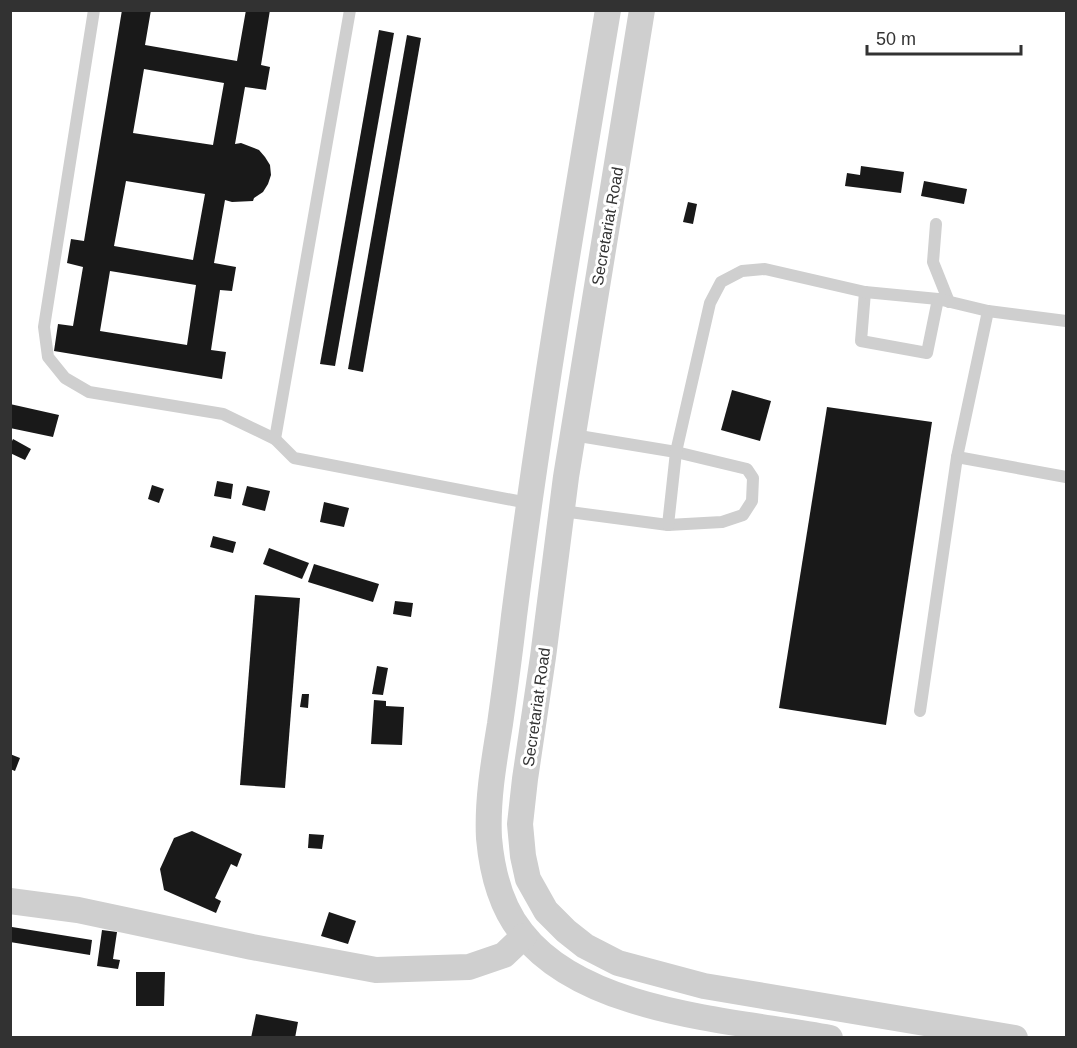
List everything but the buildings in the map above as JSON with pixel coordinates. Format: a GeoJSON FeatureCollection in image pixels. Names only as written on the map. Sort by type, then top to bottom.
{"type":"FeatureCollection","features":[{"type":"Feature","properties":{"kind":"street","name":"Secretariat Road"},"geometry":{"type":"LineString","coordinates":[[608,10],[528,503],[495,756],[489,812],[489,838],[500,891],[509,915],[524,936],[566,973],[588,985],[620,996],[701,1017],[830,1038]]}},
{"type":"Feature","properties":{"kind":"street","name":"Secretariat Road"},"geometry":{"type":"LineString","coordinates":[[642,10],[566,477],[520,824],[528,879],[546,911],[566,931],[585,946],[618,963],[704,986],[1015,1038]]}},
{"type":"Feature","properties":{"kind":"street"},"geometry":{"type":"LineString","coordinates":[[534,471],[566,477]]}},
{"type":"Feature","properties":{"kind":"street"},"geometry":{"type":"LineString","coordinates":[[10,901],[78,910],[252,947],[376,970],[469,967],[504,955],[524,936]]}},
{"type":"Feature","properties":{"kind":"lane"},"geometry":{"type":"LineString","coordinates":[[94,10],[44,327],[48,357],[65,378],[89,392],[223,414],[275,439],[294,458],[528,503]]}},
{"type":"Feature","properties":{"kind":"lane"},"geometry":{"type":"LineString","coordinates":[[275,439],[350,10]]}},
{"type":"Feature","properties":{"kind":"lane"},"geometry":{"type":"LineString","coordinates":[[865,292],[861,341],[927,353],[944,300],[933,262],[936,224]]}},
{"type":"Feature","properties":{"kind":"lane"},"geometry":{"type":"LineString","coordinates":[[668,525],[675,452],[710,303],[721,282],[742,271],[765,268],[865,292],[944,300],[988,311],[1066,321]]}},
{"type":"Feature","properties":{"kind":"lane"},"geometry":{"type":"LineString","coordinates":[[920,711],[957,457],[988,311]]}},
{"type":"Feature","properties":{"kind":"lane"},"geometry":{"type":"LineString","coordinates":[[562,511],[668,525],[722,522],[743,515],[752,501],[753,478],[747,469],[675,452],[573,435]]}},
{"type":"Feature","properties":{"kind":"lane"},"geometry":{"type":"LineString","coordinates":[[957,457],[1066,477]]}}]}
